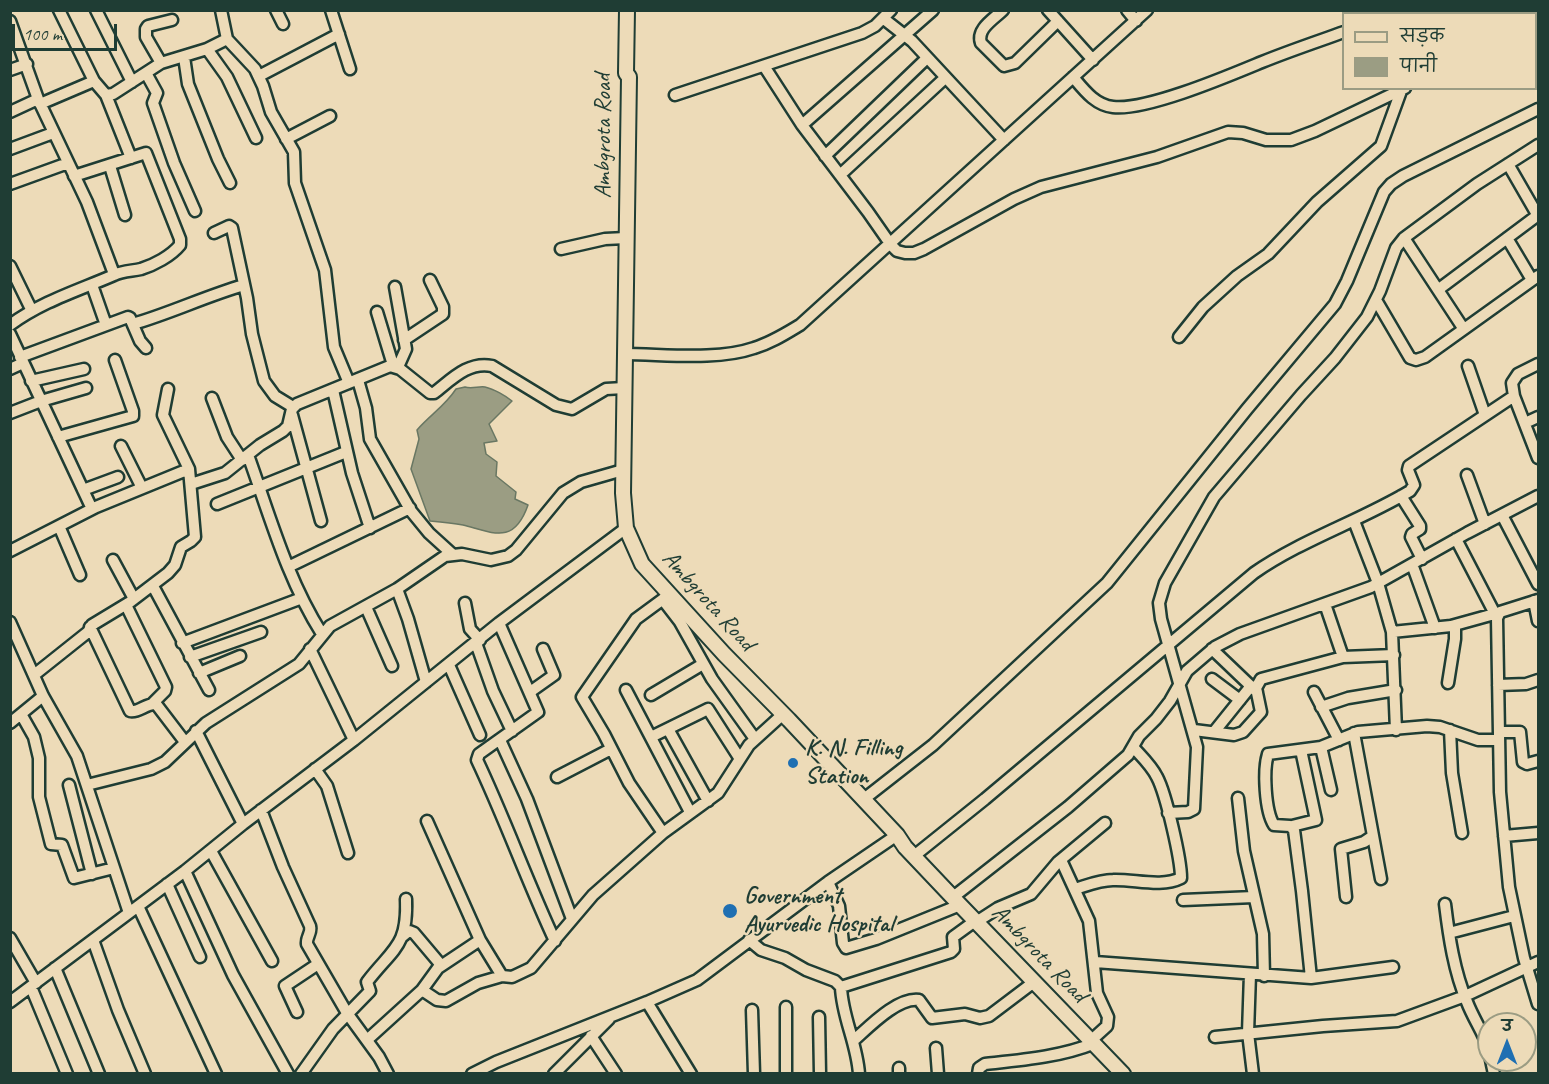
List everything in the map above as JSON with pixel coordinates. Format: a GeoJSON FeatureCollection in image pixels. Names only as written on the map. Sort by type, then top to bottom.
{"type":"FeatureCollection","features":[{"type":"Feature","properties":{"kind":"main road","name":"Ambgrota Road"},"geometry":{"type":"LineString","coordinates":[[627,10],[626,73],[629,77],[623,470],[626,528],[642,564],[667,597],[880,816],[900,837],[905,847],[959,900],[1034,982],[1095,1039],[1123,1074]]}},
{"type":"Feature","properties":{"kind":"main road"},"geometry":{"type":"LineString","coordinates":[[629,77],[633,73],[634,10]]}},
{"type":"Feature","properties":{"kind":"main road"},"geometry":{"type":"LineString","coordinates":[[642,560],[670,584],[788,714],[784,716]]}},
{"type":"Feature","properties":{"kind":"main road"},"geometry":{"type":"LineString","coordinates":[[900,837],[908,841],[919,852],[959,900]]}},
{"type":"Feature","properties":{"kind":"main road"},"geometry":{"type":"LineString","coordinates":[[978,920],[1095,1039],[1133,1074]]}},
{"type":"Feature","properties":{"kind":"street"},"geometry":{"type":"LineString","coordinates":[[59,10],[94,81],[106,95],[131,158]]}},
{"type":"Feature","properties":{"kind":"street"},"geometry":{"type":"LineString","coordinates":[[96,10],[132,82]]}},
{"type":"Feature","properties":{"kind":"street"},"geometry":{"type":"LineString","coordinates":[[221,10],[227,39],[246,58],[259,76],[271,112],[294,152],[295,183],[327,280],[334,347],[366,408],[370,440],[410,508],[429,533],[451,553],[491,560],[508,556],[516,550],[562,493],[581,482],[623,470]]}},
{"type":"Feature","properties":{"kind":"street"},"geometry":{"type":"LineString","coordinates":[[276,10],[283,24]]}},
{"type":"Feature","properties":{"kind":"street"},"geometry":{"type":"LineString","coordinates":[[331,10],[350,69]]}},
{"type":"Feature","properties":{"kind":"street"},"geometry":{"type":"LineString","coordinates":[[802,125],[933,10]]}},
{"type":"Feature","properties":{"kind":"street"},"geometry":{"type":"LineString","coordinates":[[1003,10],[983,29],[979,38],[981,43],[1005,66],[1015,63],[1058,21]]}},
{"type":"Feature","properties":{"kind":"street"},"geometry":{"type":"LineString","coordinates":[[1048,10],[1093,60]]}},
{"type":"Feature","properties":{"kind":"street"},"geometry":{"type":"LineString","coordinates":[[1127,10],[1136,21]]}},
{"type":"Feature","properties":{"kind":"street"},"geometry":{"type":"LineString","coordinates":[[624,354],[727,354],[753,349],[778,339],[800,325],[891,245],[1147,10]]}},
{"type":"Feature","properties":{"kind":"street"},"geometry":{"type":"LineString","coordinates":[[675,95],[862,33],[887,15],[1004,140]]}},
{"type":"Feature","properties":{"kind":"street"},"geometry":{"type":"LineString","coordinates":[[161,63],[146,37],[146,29],[148,26],[172,20]]}},
{"type":"Feature","properties":{"kind":"street"},"geometry":{"type":"LineString","coordinates":[[10,21],[39,102],[95,223],[114,274]]}},
{"type":"Feature","properties":{"kind":"street"},"geometry":{"type":"LineString","coordinates":[[1073,77],[1100,104],[1122,107],[1167,97],[1203,85],[1342,33]]}},
{"type":"Feature","properties":{"kind":"street"},"geometry":{"type":"LineString","coordinates":[[259,76],[339,34]]}},
{"type":"Feature","properties":{"kind":"street"},"geometry":{"type":"LineString","coordinates":[[106,95],[113,94],[161,63],[207,49],[227,39]]}},
{"type":"Feature","properties":{"kind":"street"},"geometry":{"type":"LineString","coordinates":[[207,49],[227,77],[256,138]]}},
{"type":"Feature","properties":{"kind":"street"},"geometry":{"type":"LineString","coordinates":[[184,57],[188,84],[230,183]]}},
{"type":"Feature","properties":{"kind":"street"},"geometry":{"type":"LineString","coordinates":[[825,156],[927,57]]}},
{"type":"Feature","properties":{"kind":"street"},"geometry":{"type":"LineString","coordinates":[[10,70],[27,64]]}},
{"type":"Feature","properties":{"kind":"street"},"geometry":{"type":"LineString","coordinates":[[764,66],[802,125],[891,245],[897,251],[914,253],[1014,199],[1041,187],[1157,157],[1234,131],[1278,141],[1302,137],[1403,90]]}},
{"type":"Feature","properties":{"kind":"street"},"geometry":{"type":"LineString","coordinates":[[146,73],[157,95],[153,101],[156,111],[195,211]]}},
{"type":"Feature","properties":{"kind":"street"},"geometry":{"type":"LineString","coordinates":[[840,175],[945,78]]}},
{"type":"Feature","properties":{"kind":"street"},"geometry":{"type":"LineString","coordinates":[[10,112],[94,81]]}},
{"type":"Feature","properties":{"kind":"street"},"geometry":{"type":"LineString","coordinates":[[1179,337],[1203,307],[1238,276],[1268,254],[1317,202],[1381,146],[1403,90]]}},
{"type":"Feature","properties":{"kind":"street"},"geometry":{"type":"LineString","coordinates":[[864,800],[933,745],[1077,613],[1130,557],[1219,443],[1335,303],[1347,281],[1384,192],[1391,184],[1539,110]]}},
{"type":"Feature","properties":{"kind":"street"},"geometry":{"type":"LineString","coordinates":[[286,139],[330,116]]}},
{"type":"Feature","properties":{"kind":"street"},"geometry":{"type":"LineString","coordinates":[[10,149],[53,133]]}},
{"type":"Feature","properties":{"kind":"street"},"geometry":{"type":"LineString","coordinates":[[1168,813],[1188,812],[1194,809],[1198,755],[1194,730],[1160,613],[1160,596],[1165,583],[1190,537],[1214,497],[1335,358],[1367,317],[1396,248],[1404,238],[1477,184],[1539,145]]}},
{"type":"Feature","properties":{"kind":"street"},"geometry":{"type":"LineString","coordinates":[[10,325],[32,309],[114,274],[156,263],[178,248],[180,242],[148,155],[142,153],[110,166],[74,176]]}},
{"type":"Feature","properties":{"kind":"street"},"geometry":{"type":"LineString","coordinates":[[10,184],[68,163]]}},
{"type":"Feature","properties":{"kind":"street"},"geometry":{"type":"LineString","coordinates":[[1439,289],[1538,215],[1508,164]]}},
{"type":"Feature","properties":{"kind":"street"},"geometry":{"type":"LineString","coordinates":[[110,166],[125,215]]}},
{"type":"Feature","properties":{"kind":"street"},"geometry":{"type":"LineString","coordinates":[[214,233],[229,226],[232,228],[252,334],[264,381],[278,399],[292,410],[321,521]]}},
{"type":"Feature","properties":{"kind":"street"},"geometry":{"type":"LineString","coordinates":[[561,249],[597,241],[626,238]]}},
{"type":"Feature","properties":{"kind":"street"},"geometry":{"type":"LineString","coordinates":[[1404,238],[1463,328]]}},
{"type":"Feature","properties":{"kind":"street"},"geometry":{"type":"LineString","coordinates":[[1376,300],[1413,360],[1425,357],[1536,278],[1507,238]]}},
{"type":"Feature","properties":{"kind":"street"},"geometry":{"type":"LineString","coordinates":[[10,266],[32,309]]}},
{"type":"Feature","properties":{"kind":"street"},"geometry":{"type":"LineString","coordinates":[[404,340],[443,314],[443,307],[430,280]]}},
{"type":"Feature","properties":{"kind":"street"},"geometry":{"type":"LineString","coordinates":[[92,285],[106,325]]}},
{"type":"Feature","properties":{"kind":"street"},"geometry":{"type":"LineString","coordinates":[[133,324],[171,313],[203,298],[244,285]]}},
{"type":"Feature","properties":{"kind":"street"},"geometry":{"type":"LineString","coordinates":[[191,484],[225,473],[288,426],[292,410],[333,390],[395,366],[405,353],[395,287]]}},
{"type":"Feature","properties":{"kind":"street"},"geometry":{"type":"LineString","coordinates":[[377,312],[395,366],[430,393],[434,393],[470,367],[484,364],[492,366],[556,405],[572,409],[606,389],[624,388]]}},
{"type":"Feature","properties":{"kind":"street"},"geometry":{"type":"LineString","coordinates":[[10,369],[22,360],[128,317],[146,348]]}},
{"type":"Feature","properties":{"kind":"street"},"geometry":{"type":"LineString","coordinates":[[10,334],[92,509]]}},
{"type":"Feature","properties":{"kind":"street"},"geometry":{"type":"LineString","coordinates":[[58,437],[133,416],[115,360]]}},
{"type":"Feature","properties":{"kind":"street"},"geometry":{"type":"LineString","coordinates":[[1539,364],[1514,377],[1512,383],[1514,396],[1539,458]]}},
{"type":"Feature","properties":{"kind":"street"},"geometry":{"type":"LineString","coordinates":[[1468,366],[1485,415]]}},
{"type":"Feature","properties":{"kind":"street"},"geometry":{"type":"LineString","coordinates":[[31,381],[84,369]]}},
{"type":"Feature","properties":{"kind":"street"},"geometry":{"type":"LineString","coordinates":[[10,413],[86,388]]}},
{"type":"Feature","properties":{"kind":"street"},"geometry":{"type":"LineString","coordinates":[[34,675],[88,632],[90,627],[153,586],[172,569],[183,545],[195,537],[189,469],[163,416],[168,389]]}},
{"type":"Feature","properties":{"kind":"street"},"geometry":{"type":"LineString","coordinates":[[333,390],[346,452],[370,528]]}},
{"type":"Feature","properties":{"kind":"street"},"geometry":{"type":"LineString","coordinates":[[919,852],[1269,562],[1401,496],[1414,487],[1408,470],[1409,466],[1514,396]]}},
{"type":"Feature","properties":{"kind":"street"},"geometry":{"type":"LineString","coordinates":[[212,398],[227,437],[245,458],[260,488],[288,567],[322,634]]}},
{"type":"Feature","properties":{"kind":"street"},"geometry":{"type":"LineString","coordinates":[[1525,423],[1539,417]]}},
{"type":"Feature","properties":{"kind":"street"},"geometry":{"type":"LineString","coordinates":[[121,446],[142,488]]}},
{"type":"Feature","properties":{"kind":"street"},"geometry":{"type":"LineString","coordinates":[[216,504],[346,452]]}},
{"type":"Feature","properties":{"kind":"street"},"geometry":{"type":"LineString","coordinates":[[10,551],[92,509],[189,469]]}},
{"type":"Feature","properties":{"kind":"street"},"geometry":{"type":"LineString","coordinates":[[1467,475],[1485,524]]}},
{"type":"Feature","properties":{"kind":"street"},"geometry":{"type":"LineString","coordinates":[[83,490],[118,477]]}},
{"type":"Feature","properties":{"kind":"street"},"geometry":{"type":"LineString","coordinates":[[1401,496],[1420,526],[1411,537],[1435,628]]}},
{"type":"Feature","properties":{"kind":"street"},"geometry":{"type":"LineString","coordinates":[[828,882],[839,906],[843,943],[848,948],[876,939],[959,900],[1128,755],[1139,736],[1156,719],[1187,670],[1212,649],[1230,638],[1378,583],[1539,496]]}},
{"type":"Feature","properties":{"kind":"street"},"geometry":{"type":"LineString","coordinates":[[288,567],[410,508]]}},
{"type":"Feature","properties":{"kind":"street"},"geometry":{"type":"LineString","coordinates":[[1502,515],[1539,584]]}},
{"type":"Feature","properties":{"kind":"street"},"geometry":{"type":"LineString","coordinates":[[1354,521],[1378,583],[1392,632],[1396,730]]}},
{"type":"Feature","properties":{"kind":"street"},"geometry":{"type":"LineString","coordinates":[[59,526],[80,575]]}},
{"type":"Feature","properties":{"kind":"street"},"geometry":{"type":"LineString","coordinates":[[10,1002],[211,851],[449,665],[499,623],[626,528]]}},
{"type":"Feature","properties":{"kind":"street"},"geometry":{"type":"LineString","coordinates":[[1456,539],[1496,613],[1499,736],[1509,887],[1527,967],[1539,1004]]}},
{"type":"Feature","properties":{"kind":"street"},"geometry":{"type":"LineString","coordinates":[[87,785],[151,769],[165,762],[206,723],[300,664],[322,634],[336,621],[397,590],[451,553]]}},
{"type":"Feature","properties":{"kind":"street"},"geometry":{"type":"LineString","coordinates":[[90,627],[130,711],[134,712],[153,703],[166,687],[113,560]]}},
{"type":"Feature","properties":{"kind":"street"},"geometry":{"type":"LineString","coordinates":[[153,586],[209,690]]}},
{"type":"Feature","properties":{"kind":"street"},"geometry":{"type":"LineString","coordinates":[[397,590],[426,682]]}},
{"type":"Feature","properties":{"kind":"street"},"geometry":{"type":"LineString","coordinates":[[663,833],[634,792],[582,696],[636,619],[667,597],[703,664],[755,739]]}},
{"type":"Feature","properties":{"kind":"street"},"geometry":{"type":"LineString","coordinates":[[182,643],[302,598]]}},
{"type":"Feature","properties":{"kind":"street"},"geometry":{"type":"LineString","coordinates":[[1392,632],[1455,625],[1536,601],[1539,621]]}},
{"type":"Feature","properties":{"kind":"street"},"geometry":{"type":"LineString","coordinates":[[465,603],[470,629],[478,642],[489,682],[512,731]]}},
{"type":"Feature","properties":{"kind":"street"},"geometry":{"type":"LineString","coordinates":[[1325,604],[1343,657]]}},
{"type":"Feature","properties":{"kind":"street"},"geometry":{"type":"LineString","coordinates":[[366,607],[392,666]]}},
{"type":"Feature","properties":{"kind":"street"},"geometry":{"type":"LineString","coordinates":[[10,622],[44,696],[74,748],[114,868],[216,1074]]}},
{"type":"Feature","properties":{"kind":"street"},"geometry":{"type":"LineString","coordinates":[[499,623],[538,712],[479,754],[477,759],[503,815],[528,882],[555,941]]}},
{"type":"Feature","properties":{"kind":"street"},"geometry":{"type":"LineString","coordinates":[[1448,683],[1455,625]]}},
{"type":"Feature","properties":{"kind":"street"},"geometry":{"type":"LineString","coordinates":[[190,657],[261,632]]}},
{"type":"Feature","properties":{"kind":"street"},"geometry":{"type":"LineString","coordinates":[[310,649],[354,740]]}},
{"type":"Feature","properties":{"kind":"street"},"geometry":{"type":"LineString","coordinates":[[530,692],[553,676],[543,649]]}},
{"type":"Feature","properties":{"kind":"street"},"geometry":{"type":"LineString","coordinates":[[1194,730],[1234,735],[1243,732],[1260,714],[1261,705],[1254,689],[1212,649]]}},
{"type":"Feature","properties":{"kind":"street"},"geometry":{"type":"LineString","coordinates":[[199,673],[240,656]]}},
{"type":"Feature","properties":{"kind":"street"},"geometry":{"type":"LineString","coordinates":[[1214,732],[1261,679],[1343,657],[1394,656]]}},
{"type":"Feature","properties":{"kind":"street"},"geometry":{"type":"LineString","coordinates":[[651,695],[703,664]]}},
{"type":"Feature","properties":{"kind":"street"},"geometry":{"type":"LineString","coordinates":[[449,665],[480,735]]}},
{"type":"Feature","properties":{"kind":"street"},"geometry":{"type":"LineString","coordinates":[[1212,679],[1240,700]]}},
{"type":"Feature","properties":{"kind":"street"},"geometry":{"type":"LineString","coordinates":[[1498,685],[1526,684],[1539,680]]}},
{"type":"Feature","properties":{"kind":"street"},"geometry":{"type":"LineString","coordinates":[[626,690],[690,813]]}},
{"type":"Feature","properties":{"kind":"street"},"geometry":{"type":"LineString","coordinates":[[1322,707],[1348,698],[1396,690]]}},
{"type":"Feature","properties":{"kind":"street"},"geometry":{"type":"LineString","coordinates":[[1314,692],[1339,740]]}},
{"type":"Feature","properties":{"kind":"street"},"geometry":{"type":"LineString","coordinates":[[10,723],[44,696]]}},
{"type":"Feature","properties":{"kind":"street"},"geometry":{"type":"LineString","coordinates":[[153,703],[159,706],[185,742]]}},
{"type":"Feature","properties":{"kind":"street"},"geometry":{"type":"LineString","coordinates":[[651,737],[708,709],[740,759]]}},
{"type":"Feature","properties":{"kind":"street"},"geometry":{"type":"LineString","coordinates":[[21,714],[34,737],[39,758],[39,796],[50,844],[62,845],[74,878],[114,868]]}},
{"type":"Feature","properties":{"kind":"street"},"geometry":{"type":"LineString","coordinates":[[422,990],[437,1000],[446,1001],[471,986],[502,975],[512,977],[526,972],[593,895],[663,833],[708,801],[723,787],[746,749],[784,716]]}},
{"type":"Feature","properties":{"kind":"street"},"geometry":{"type":"LineString","coordinates":[[1301,750],[1316,820],[1292,826],[1276,825],[1271,820],[1267,795],[1267,757],[1273,752],[1321,747],[1354,733],[1432,726],[1478,740],[1520,732],[1523,762],[1527,764],[1539,761]]}},
{"type":"Feature","properties":{"kind":"street"},"geometry":{"type":"LineString","coordinates":[[668,729],[708,801]]}},
{"type":"Feature","properties":{"kind":"street"},"geometry":{"type":"LineString","coordinates":[[1450,730],[1452,773],[1462,833]]}},
{"type":"Feature","properties":{"kind":"street"},"geometry":{"type":"LineString","coordinates":[[196,731],[243,824]]}},
{"type":"Feature","properties":{"kind":"street"},"geometry":{"type":"LineString","coordinates":[[1354,733],[1381,879]]}},
{"type":"Feature","properties":{"kind":"street"},"geometry":{"type":"LineString","coordinates":[[500,740],[530,808],[544,851],[572,919]]}},
{"type":"Feature","properties":{"kind":"street"},"geometry":{"type":"LineString","coordinates":[[1075,889],[1107,880],[1150,882],[1174,881],[1181,878],[1168,813],[1156,776],[1133,747]]}},
{"type":"Feature","properties":{"kind":"street"},"geometry":{"type":"LineString","coordinates":[[1321,747],[1331,790]]}},
{"type":"Feature","properties":{"kind":"street"},"geometry":{"type":"LineString","coordinates":[[557,777],[611,749]]}},
{"type":"Feature","properties":{"kind":"street"},"geometry":{"type":"LineString","coordinates":[[315,769],[327,786],[348,853]]}},
{"type":"Feature","properties":{"kind":"street"},"geometry":{"type":"LineString","coordinates":[[69,785],[92,874]]}},
{"type":"Feature","properties":{"kind":"street"},"geometry":{"type":"LineString","coordinates":[[1238,798],[1241,835],[1264,944],[1264,976]]}},
{"type":"Feature","properties":{"kind":"street"},"geometry":{"type":"LineString","coordinates":[[261,810],[283,867],[310,926],[311,931],[307,944],[347,1013],[388,1074]]}},
{"type":"Feature","properties":{"kind":"street"},"geometry":{"type":"LineString","coordinates":[[427,821],[480,940],[502,975]]}},
{"type":"Feature","properties":{"kind":"street"},"geometry":{"type":"LineString","coordinates":[[842,987],[951,952],[954,949],[953,937],[998,908],[1031,894],[1061,860],[1105,823]]}},
{"type":"Feature","properties":{"kind":"street"},"geometry":{"type":"LineString","coordinates":[[1292,826],[1302,891],[1311,978]]}},
{"type":"Feature","properties":{"kind":"street"},"geometry":{"type":"LineString","coordinates":[[1504,836],[1539,833]]}},
{"type":"Feature","properties":{"kind":"street"},"geometry":{"type":"LineString","coordinates":[[1346,897],[1341,849],[1364,842],[1374,836]]}},
{"type":"Feature","properties":{"kind":"street"},"geometry":{"type":"LineString","coordinates":[[472,1074],[485,1071],[697,980],[828,882],[900,837]]}},
{"type":"Feature","properties":{"kind":"street"},"geometry":{"type":"LineString","coordinates":[[211,851],[272,961]]}},
{"type":"Feature","properties":{"kind":"street"},"geometry":{"type":"LineString","coordinates":[[978,1074],[979,1068],[986,1064],[1073,1052],[1095,1039],[1107,1026],[1108,1020],[1097,993],[1089,921],[1061,860]]}},
{"type":"Feature","properties":{"kind":"street"},"geometry":{"type":"LineString","coordinates":[[185,871],[233,975],[288,1074]]}},
{"type":"Feature","properties":{"kind":"street"},"geometry":{"type":"LineString","coordinates":[[167,884],[200,957]]}},
{"type":"Feature","properties":{"kind":"street"},"geometry":{"type":"LineString","coordinates":[[1183,900],[1254,897]]}},
{"type":"Feature","properties":{"kind":"street"},"geometry":{"type":"LineString","coordinates":[[301,1074],[333,1029],[370,991],[367,982],[394,953],[403,936],[406,921],[405,899]]}},
{"type":"Feature","properties":{"kind":"street"},"geometry":{"type":"LineString","coordinates":[[1445,904],[1456,969],[1465,996],[1477,1019]]}},
{"type":"Feature","properties":{"kind":"street"},"geometry":{"type":"LineString","coordinates":[[1449,933],[1514,916]]}},
{"type":"Feature","properties":{"kind":"street"},"geometry":{"type":"LineString","coordinates":[[403,936],[409,931],[414,933],[441,965]]}},
{"type":"Feature","properties":{"kind":"street"},"geometry":{"type":"LineString","coordinates":[[10,938],[33,985],[67,1074]]}},
{"type":"Feature","properties":{"kind":"street"},"geometry":{"type":"LineString","coordinates":[[93,940],[118,1010],[145,1074]]}},
{"type":"Feature","properties":{"kind":"street"},"geometry":{"type":"LineString","coordinates":[[367,1040],[422,990],[441,965],[480,940]]}},
{"type":"Feature","properties":{"kind":"street"},"geometry":{"type":"LineString","coordinates":[[749,940],[761,950],[785,958],[806,970],[835,981],[842,987],[843,1009],[858,1060],[859,1074]]}},
{"type":"Feature","properties":{"kind":"street"},"geometry":{"type":"LineString","coordinates":[[1095,962],[1311,978],[1393,967]]}},
{"type":"Feature","properties":{"kind":"street"},"geometry":{"type":"LineString","coordinates":[[1215,1037],[1397,1021],[1465,996],[1539,962]]}},
{"type":"Feature","properties":{"kind":"street"},"geometry":{"type":"LineString","coordinates":[[297,1012],[285,987],[318,964]]}},
{"type":"Feature","properties":{"kind":"street"},"geometry":{"type":"LineString","coordinates":[[55,968],[99,1074]]}},
{"type":"Feature","properties":{"kind":"street"},"geometry":{"type":"LineString","coordinates":[[1250,974],[1248,1033],[1253,1074]]}},
{"type":"Feature","properties":{"kind":"street"},"geometry":{"type":"LineString","coordinates":[[853,1041],[879,1018],[907,1001],[919,1000],[932,1018],[965,1014],[982,1018],[1002,1007],[1034,982]]}},
{"type":"Feature","properties":{"kind":"street"},"geometry":{"type":"LineString","coordinates":[[647,1002],[691,1074]]}},
{"type":"Feature","properties":{"kind":"street"},"geometry":{"type":"LineString","coordinates":[[786,1007],[786,1074]]}},
{"type":"Feature","properties":{"kind":"street"},"geometry":{"type":"LineString","coordinates":[[752,1010],[753,1074]]}},
{"type":"Feature","properties":{"kind":"street"},"geometry":{"type":"LineString","coordinates":[[554,1074],[613,1015]]}},
{"type":"Feature","properties":{"kind":"street"},"geometry":{"type":"LineString","coordinates":[[819,1017],[820,1074]]}},
{"type":"Feature","properties":{"kind":"street"},"geometry":{"type":"LineString","coordinates":[[591,1036],[616,1074]]}},
{"type":"Feature","properties":{"kind":"street"},"geometry":{"type":"LineString","coordinates":[[936,1048],[938,1074]]}},
{"type":"Feature","properties":{"kind":"water"},"geometry":{"type":"Polygon","coordinates":[[[488,388],[512,401],[489,424],[497,441],[484,443],[486,454],[497,462],[496,476],[516,492],[515,499],[528,505],[516,526],[502,533],[430,521],[411,469],[419,439],[417,430],[456,389],[488,388]]]}},
{"type":"Feature","properties":{"kind":"place","name":"K. N. Filling Station"},"geometry":{"type":"Point","coordinates":[793,763]}},
{"type":"Feature","properties":{"kind":"place","name":"Government Ayurvedic Hospital"},"geometry":{"type":"Point","coordinates":[730,911]}}]}
